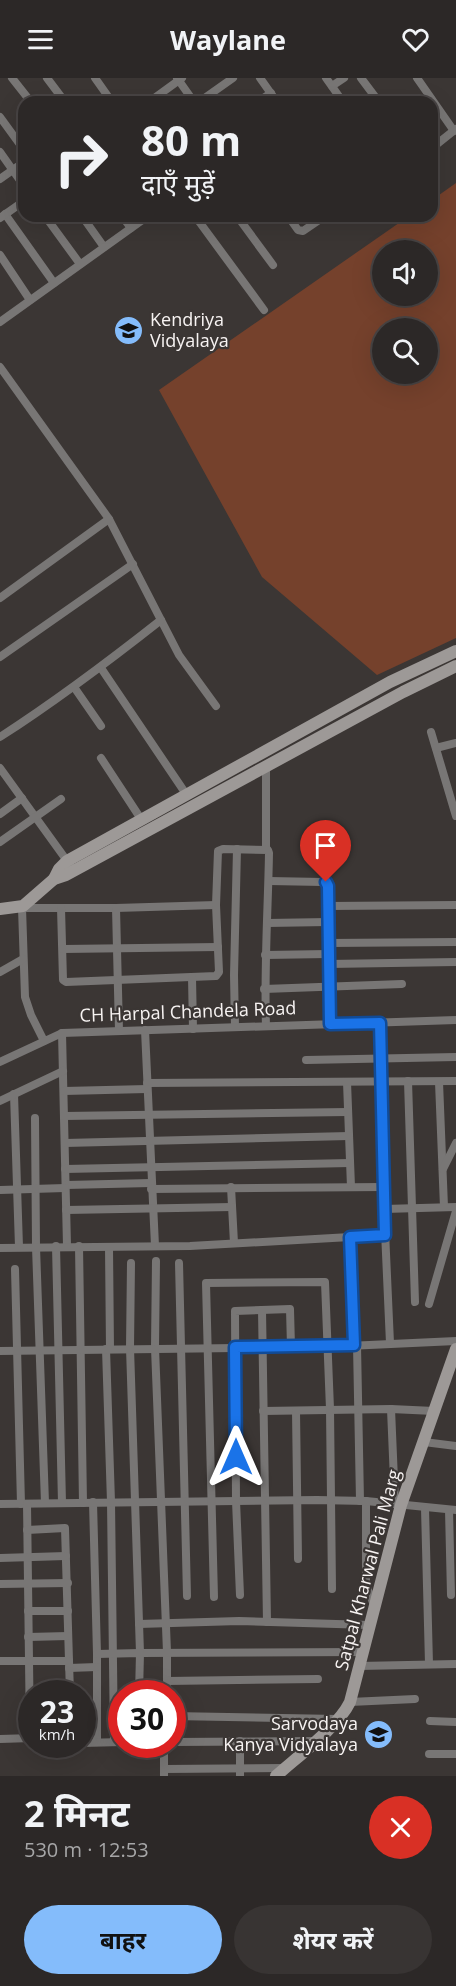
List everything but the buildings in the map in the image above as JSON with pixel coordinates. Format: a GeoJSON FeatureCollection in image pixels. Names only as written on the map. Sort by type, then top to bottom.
{"type":"FeatureCollection","features":[{"type":"Feature","properties":{"kind":"street"},"geometry":{"type":"LineString","coordinates":[[12,78],[26,96]]}},
{"type":"Feature","properties":{"kind":"street"},"geometry":{"type":"LineString","coordinates":[[47,78],[60,96]]}},
{"type":"Feature","properties":{"kind":"street"},"geometry":{"type":"LineString","coordinates":[[95,78],[107,96]]}},
{"type":"Feature","properties":{"kind":"street"},"geometry":{"type":"LineString","coordinates":[[208,96],[233,78]]}},
{"type":"Feature","properties":{"kind":"street"},"geometry":{"type":"LineString","coordinates":[[260,78],[273,96]]}},
{"type":"Feature","properties":{"kind":"street"},"geometry":{"type":"LineString","coordinates":[[326,78],[338,96]]}},
{"type":"Feature","properties":{"kind":"street"},"geometry":{"type":"LineString","coordinates":[[332,86],[344,78]]}},
{"type":"Feature","properties":{"kind":"street"},"geometry":{"type":"LineString","coordinates":[[361,78],[374,96]]}},
{"type":"Feature","properties":{"kind":"street"},"geometry":{"type":"LineString","coordinates":[[417,78],[430,96]]}},
{"type":"Feature","properties":{"kind":"street"},"geometry":{"type":"LineString","coordinates":[[157,96],[179,79],[190,96]]}},
{"type":"Feature","properties":{"kind":"street"},"geometry":{"type":"LineString","coordinates":[[266,96],[271,93]]}},
{"type":"Feature","properties":{"kind":"street"},"geometry":{"type":"LineString","coordinates":[[438,107],[455,130],[438,143]]}},
{"type":"Feature","properties":{"kind":"street"},"geometry":{"type":"LineString","coordinates":[[0,117],[18,142]]}},
{"type":"Feature","properties":{"kind":"street"},"geometry":{"type":"LineString","coordinates":[[0,152],[18,178]]}},
{"type":"Feature","properties":{"kind":"street"},"geometry":{"type":"LineString","coordinates":[[0,179],[18,166]]}},
{"type":"Feature","properties":{"kind":"street"},"geometry":{"type":"LineString","coordinates":[[18,205],[2,216],[54,283]]}},
{"type":"Feature","properties":{"kind":"street"},"geometry":{"type":"LineString","coordinates":[[49,222],[80,264]]}},
{"type":"Feature","properties":{"kind":"street"},"geometry":{"type":"LineString","coordinates":[[86,222],[104,247]]}},
{"type":"Feature","properties":{"kind":"street"},"geometry":{"type":"LineString","coordinates":[[126,222],[131,228]]}},
{"type":"Feature","properties":{"kind":"street"},"geometry":{"type":"LineString","coordinates":[[1,318],[140,222]]}},
{"type":"Feature","properties":{"kind":"street"},"geometry":{"type":"LineString","coordinates":[[199,222],[264,310]]}},
{"type":"Feature","properties":{"kind":"street"},"geometry":{"type":"LineString","coordinates":[[241,222],[273,265]]}},
{"type":"Feature","properties":{"kind":"street"},"geometry":{"type":"LineString","coordinates":[[293,222],[300,231],[304,231],[314,222]]}},
{"type":"Feature","properties":{"kind":"street"},"geometry":{"type":"LineString","coordinates":[[0,255],[30,300]]}},
{"type":"Feature","properties":{"kind":"street"},"geometry":{"type":"LineString","coordinates":[[0,367],[109,519],[179,655],[216,706]]}},
{"type":"Feature","properties":{"kind":"street"},"geometry":{"type":"LineString","coordinates":[[0,598],[109,519]]}},
{"type":"Feature","properties":{"kind":"street"},"geometry":{"type":"LineString","coordinates":[[0,657],[133,564]]}},
{"type":"Feature","properties":{"kind":"street"},"geometry":{"type":"LineString","coordinates":[[0,736],[74,687],[161,620]]}},
{"type":"Feature","properties":{"kind":"street"},"geometry":{"type":"LineString","coordinates":[[20,908],[71,866],[141,819],[390,682],[456,651]]}},
{"type":"Feature","properties":{"kind":"street"},"geometry":{"type":"LineString","coordinates":[[71,866],[266,767],[403,692],[456,666]]}},
{"type":"Feature","properties":{"kind":"street"},"geometry":{"type":"LineString","coordinates":[[100,668],[186,794]]}},
{"type":"Feature","properties":{"kind":"street"},"geometry":{"type":"LineString","coordinates":[[74,687],[101,726]]}},
{"type":"Feature","properties":{"kind":"street"},"geometry":{"type":"LineString","coordinates":[[431,732],[456,816]]}},
{"type":"Feature","properties":{"kind":"street"},"geometry":{"type":"LineString","coordinates":[[436,748],[456,743]]}},
{"type":"Feature","properties":{"kind":"street"},"geometry":{"type":"LineString","coordinates":[[101,758],[141,819]]}},
{"type":"Feature","properties":{"kind":"street"},"geometry":{"type":"LineString","coordinates":[[266,767],[266,849],[269,853],[264,988],[266,1026]]}},
{"type":"Feature","properties":{"kind":"street"},"geometry":{"type":"LineString","coordinates":[[0,768],[71,866]]}},
{"type":"Feature","properties":{"kind":"street"},"geometry":{"type":"LineString","coordinates":[[0,814],[22,798]]}},
{"type":"Feature","properties":{"kind":"street"},"geometry":{"type":"LineString","coordinates":[[0,842],[62,799]]}},
{"type":"Feature","properties":{"kind":"street"},"geometry":{"type":"LineString","coordinates":[[235,1027],[237,849]]}},
{"type":"Feature","properties":{"kind":"street"},"geometry":{"type":"LineString","coordinates":[[61,908],[63,980],[66,982],[218,975],[216,905],[218,851],[266,849]]}},
{"type":"Feature","properties":{"kind":"street"},"geometry":{"type":"LineString","coordinates":[[269,881],[326,882],[328,886],[330,1024]]}},
{"type":"Feature","properties":{"kind":"street"},"geometry":{"type":"LineString","coordinates":[[328,906],[456,904]]}},
{"type":"Feature","properties":{"kind":"street"},"geometry":{"type":"LineString","coordinates":[[0,909],[216,905]]}},
{"type":"Feature","properties":{"kind":"street"},"geometry":{"type":"LineString","coordinates":[[20,908],[26,1001],[44,1041]]}},
{"type":"Feature","properties":{"kind":"street"},"geometry":{"type":"LineString","coordinates":[[117,908],[118,1031]]}},
{"type":"Feature","properties":{"kind":"street"},"geometry":{"type":"LineString","coordinates":[[267,923],[328,922]]}},
{"type":"Feature","properties":{"kind":"street"},"geometry":{"type":"LineString","coordinates":[[328,943],[456,942]]}},
{"type":"Feature","properties":{"kind":"street"},"geometry":{"type":"LineString","coordinates":[[63,949],[218,947]]}},
{"type":"Feature","properties":{"kind":"street"},"geometry":{"type":"LineString","coordinates":[[265,955],[328,954]]}},
{"type":"Feature","properties":{"kind":"street"},"geometry":{"type":"LineString","coordinates":[[0,972],[23,959]]}},
{"type":"Feature","properties":{"kind":"street"},"geometry":{"type":"LineString","coordinates":[[328,964],[456,962]]}},
{"type":"Feature","properties":{"kind":"street"},"geometry":{"type":"LineString","coordinates":[[192,977],[193,1029]]}},
{"type":"Feature","properties":{"kind":"street"},"geometry":{"type":"LineString","coordinates":[[264,988],[402,984]]}},
{"type":"Feature","properties":{"kind":"street","name":"CH Harpal Chandela Road"},"geometry":{"type":"LineString","coordinates":[[0,1062],[62,1033],[456,1020]]}},
{"type":"Feature","properties":{"kind":"street"},"geometry":{"type":"LineString","coordinates":[[380,1023],[384,1209],[390,1343]]}},
{"type":"Feature","properties":{"kind":"street"},"geometry":{"type":"LineString","coordinates":[[145,1030],[154,1246]]}},
{"type":"Feature","properties":{"kind":"street"},"geometry":{"type":"LineString","coordinates":[[62,1033],[67,1246]]}},
{"type":"Feature","properties":{"kind":"street"},"geometry":{"type":"LineString","coordinates":[[306,1060],[456,1058]]}},
{"type":"Feature","properties":{"kind":"street"},"geometry":{"type":"LineString","coordinates":[[0,1101],[63,1071]]}},
{"type":"Feature","properties":{"kind":"street"},"geometry":{"type":"LineString","coordinates":[[408,1081],[415,1302]]}},
{"type":"Feature","properties":{"kind":"street"},"geometry":{"type":"LineString","coordinates":[[347,1082],[351,1187]]}},
{"type":"Feature","properties":{"kind":"street"},"geometry":{"type":"LineString","coordinates":[[439,1082],[444,1207]]}},
{"type":"Feature","properties":{"kind":"street"},"geometry":{"type":"LineString","coordinates":[[64,1091],[147,1086],[456,1082]]}},
{"type":"Feature","properties":{"kind":"street"},"geometry":{"type":"LineString","coordinates":[[14,1094],[19,1247]]}},
{"type":"Feature","properties":{"kind":"street"},"geometry":{"type":"LineString","coordinates":[[64,1116],[348,1112]]}},
{"type":"Feature","properties":{"kind":"street"},"geometry":{"type":"LineString","coordinates":[[35,1118],[36,1247],[45,1503]]}},
{"type":"Feature","properties":{"kind":"street"},"geometry":{"type":"LineString","coordinates":[[64,1143],[349,1136]]}},
{"type":"Feature","properties":{"kind":"street"},"geometry":{"type":"LineString","coordinates":[[443,1169],[456,1143]]}},
{"type":"Feature","properties":{"kind":"street"},"geometry":{"type":"LineString","coordinates":[[65,1169],[350,1163]]}},
{"type":"Feature","properties":{"kind":"street"},"geometry":{"type":"LineString","coordinates":[[0,1190],[151,1186],[384,1187]]}},
{"type":"Feature","properties":{"kind":"street"},"geometry":{"type":"LineString","coordinates":[[231,1187],[234,1243]]}},
{"type":"Feature","properties":{"kind":"street"},"geometry":{"type":"LineString","coordinates":[[66,1210],[232,1207]]}},
{"type":"Feature","properties":{"kind":"street"},"geometry":{"type":"LineString","coordinates":[[384,1209],[444,1207],[456,1209],[429,1304]]}},
{"type":"Feature","properties":{"kind":"street"},"geometry":{"type":"LineString","coordinates":[[0,1248],[154,1246],[385,1235]]}},
{"type":"Feature","properties":{"kind":"street"},"geometry":{"type":"LineString","coordinates":[[350,1237],[366,1585],[375,1605]]}},
{"type":"Feature","properties":{"kind":"street"},"geometry":{"type":"LineString","coordinates":[[56,1246],[62,1503]]}},
{"type":"Feature","properties":{"kind":"street"},"geometry":{"type":"LineString","coordinates":[[79,1246],[81,1349],[97,1654],[97,1742],[108,1742]]}},
{"type":"Feature","properties":{"kind":"street"},"geometry":{"type":"LineString","coordinates":[[109,1247],[108,1349],[114,1680]]}},
{"type":"Feature","properties":{"kind":"street"},"geometry":{"type":"LineString","coordinates":[[156,1261],[155,1348],[167,1680]]}},
{"type":"Feature","properties":{"kind":"street"},"geometry":{"type":"LineString","coordinates":[[130,1263],[130,1348],[139,1680]]}},
{"type":"Feature","properties":{"kind":"street"},"geometry":{"type":"LineString","coordinates":[[179,1263],[187,1596]]}},
{"type":"Feature","properties":{"kind":"street"},"geometry":{"type":"LineString","coordinates":[[15,1269],[16,1351],[27,1530],[29,1680]]}},
{"type":"Feature","properties":{"kind":"street"},"geometry":{"type":"LineString","coordinates":[[214,1598],[206,1283],[325,1282],[330,1409],[332,1589]]}},
{"type":"Feature","properties":{"kind":"street"},"geometry":{"type":"LineString","coordinates":[[240,1595],[236,1501],[234,1311],[290,1309],[291,1347]]}},
{"type":"Feature","properties":{"kind":"street"},"geometry":{"type":"LineString","coordinates":[[262,1310],[267,1622]]}},
{"type":"Feature","properties":{"kind":"street"},"geometry":{"type":"LineString","coordinates":[[0,1351],[326,1347],[456,1341]]}},
{"type":"Feature","properties":{"kind":"street","name":"Satpal Kharwal Pali Marg"},"geometry":{"type":"LineString","coordinates":[[281,1772],[346,1711],[375,1605],[398,1505],[424,1442],[456,1349]]}},
{"type":"Feature","properties":{"kind":"street"},"geometry":{"type":"LineString","coordinates":[[263,1411],[330,1409],[434,1411]]}},
{"type":"Feature","properties":{"kind":"street"},"geometry":{"type":"LineString","coordinates":[[391,1409],[398,1505]]}},
{"type":"Feature","properties":{"kind":"street"},"geometry":{"type":"LineString","coordinates":[[296,1411],[298,1559]]}},
{"type":"Feature","properties":{"kind":"street"},"geometry":{"type":"LineString","coordinates":[[424,1442],[456,1446]]}},
{"type":"Feature","properties":{"kind":"street"},"geometry":{"type":"LineString","coordinates":[[0,1504],[332,1500],[453,1510],[451,1595]]}},
{"type":"Feature","properties":{"kind":"street"},"geometry":{"type":"LineString","coordinates":[[425,1508],[429,1664]]}},
{"type":"Feature","properties":{"kind":"street"},"geometry":{"type":"LineString","coordinates":[[27,1530],[65,1528],[70,1680]]}},
{"type":"Feature","properties":{"kind":"street"},"geometry":{"type":"LineString","coordinates":[[0,1558],[66,1556]]}},
{"type":"Feature","properties":{"kind":"street"},"geometry":{"type":"LineString","coordinates":[[0,1584],[68,1582]]}},
{"type":"Feature","properties":{"kind":"street"},"geometry":{"type":"LineString","coordinates":[[28,1611],[68,1611]]}},
{"type":"Feature","properties":{"kind":"street"},"geometry":{"type":"LineString","coordinates":[[139,1624],[267,1622],[369,1625]]}},
{"type":"Feature","properties":{"kind":"street"},"geometry":{"type":"LineString","coordinates":[[28,1637],[68,1636]]}},
{"type":"Feature","properties":{"kind":"street"},"geometry":{"type":"LineString","coordinates":[[97,1654],[362,1652]]}},
{"type":"Feature","properties":{"kind":"street"},"geometry":{"type":"LineString","coordinates":[[0,1661],[28,1660],[97,1666]]}},
{"type":"Feature","properties":{"kind":"street"},"geometry":{"type":"LineString","coordinates":[[359,1666],[456,1664]]}},
{"type":"Feature","properties":{"kind":"street"},"geometry":{"type":"LineString","coordinates":[[186,1681],[318,1679]]}},
{"type":"Feature","properties":{"kind":"street"},"geometry":{"type":"LineString","coordinates":[[350,1701],[415,1699]]}},
{"type":"Feature","properties":{"kind":"street"},"geometry":{"type":"LineString","coordinates":[[186,1716],[338,1719]]}},
{"type":"Feature","properties":{"kind":"street"},"geometry":{"type":"LineString","coordinates":[[430,1721],[456,1722]]}},
{"type":"Feature","properties":{"kind":"street"},"geometry":{"type":"LineString","coordinates":[[0,1738],[18,1738]]}},
{"type":"Feature","properties":{"kind":"street"},"geometry":{"type":"LineString","coordinates":[[240,1741],[240,1772]]}},
{"type":"Feature","properties":{"kind":"street"},"geometry":{"type":"LineString","coordinates":[[186,1742],[315,1741]]}},
{"type":"Feature","properties":{"kind":"street"},"geometry":{"type":"LineString","coordinates":[[429,1754],[456,1754]]}},
{"type":"Feature","properties":{"kind":"street"},"geometry":{"type":"LineString","coordinates":[[164,1772],[281,1772]]}},
{"type":"Feature","properties":{"kind":"shaded area"},"geometry":{"type":"Polygon","coordinates":[[[456,183],[456,638],[377,675],[262,577],[159,390],[372,242],[372,306],[438,306],[438,240],[375,240],[400,222],[438,222],[438,196],[456,183]]]}},
{"type":"Feature","properties":{"kind":"place","name":"Kendriya Vidyalaya"},"geometry":{"type":"Point","coordinates":[129,330]}},
{"type":"Feature","properties":{"kind":"place","name":"Sarvodaya Kanya Vidyalaya"},"geometry":{"type":"Point","coordinates":[379,1734]}},
{"type":"Feature","properties":{"kind":"route"},"geometry":{"type":"LineString","coordinates":[[236,1457],[235,1347],[354,1345],[350,1237],[385,1235],[380,1023],[330,1024],[328,886],[326,882]]}}]}
